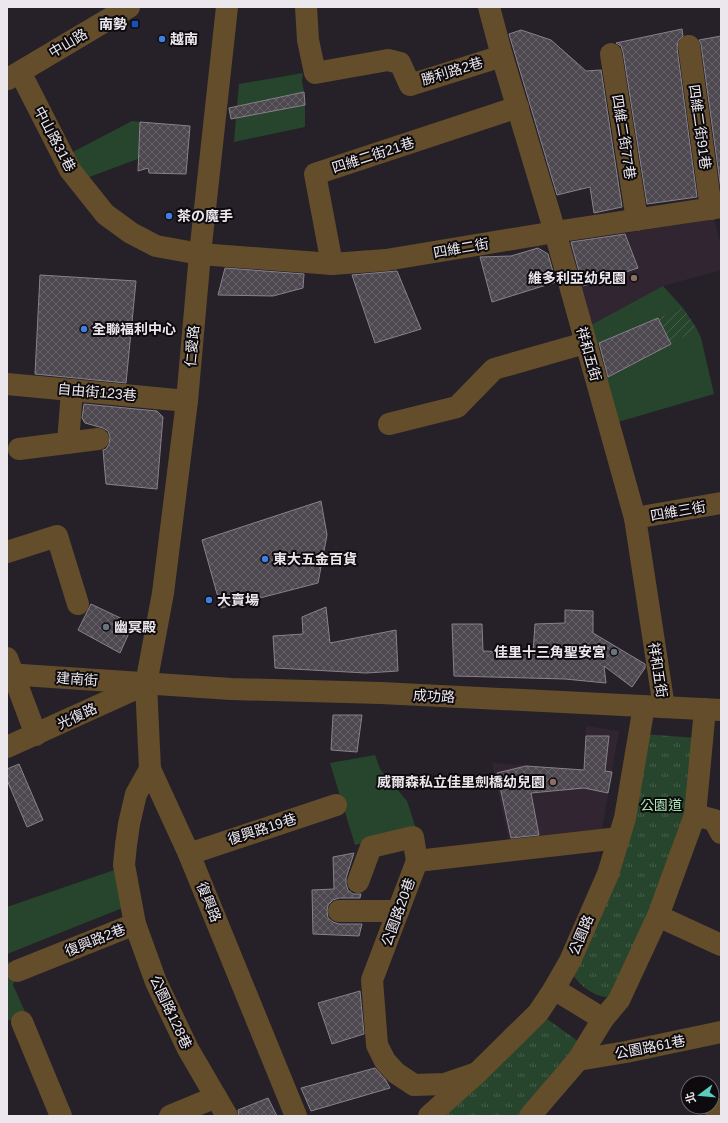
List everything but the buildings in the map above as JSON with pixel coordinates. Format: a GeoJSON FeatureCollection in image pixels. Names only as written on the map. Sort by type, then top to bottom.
{"type":"FeatureCollection","features":[{"type":"Feature","properties":{"kind":"street","name":"中山路"},"geometry":{"type":"LineString","coordinates":[[14,76],[129,7]]}},
{"type":"Feature","properties":{"kind":"street","name":"仁愛路"},"geometry":{"type":"LineString","coordinates":[[146,684],[163,593],[187,401],[200,254],[227,7]]}},
{"type":"Feature","properties":{"kind":"street","name":"勝利路2巷"},"geometry":{"type":"LineString","coordinates":[[306,7],[308,40],[315,73],[388,60],[400,63],[410,84],[502,56]]}},
{"type":"Feature","properties":{"kind":"street","name":"祥和五街"},"geometry":{"type":"LineString","coordinates":[[489,7],[502,56],[555,232],[635,518],[654,706]]}},
{"type":"Feature","properties":{"kind":"street","name":"四維二街91巷"},"geometry":{"type":"LineString","coordinates":[[689,46],[716,208]]}},
{"type":"Feature","properties":{"kind":"street","name":"四維二街77巷"},"geometry":{"type":"LineString","coordinates":[[611,54],[637,220]]}},
{"type":"Feature","properties":{"kind":"street","name":"中山路31巷"},"geometry":{"type":"LineString","coordinates":[[14,76],[70,170],[104,214],[131,233],[156,246],[200,254]]}},
{"type":"Feature","properties":{"kind":"street","name":"四維二街21巷"},"geometry":{"type":"LineString","coordinates":[[332,264],[315,174],[518,107]]}},
{"type":"Feature","properties":{"kind":"street","name":"四維二街"},"geometry":{"type":"LineString","coordinates":[[200,254],[332,264],[386,260],[555,232],[716,208]]}},
{"type":"Feature","properties":{"kind":"street"},"geometry":{"type":"LineString","coordinates":[[389,424],[458,407],[494,369],[585,343]]}},
{"type":"Feature","properties":{"kind":"street","name":"自由街123巷"},"geometry":{"type":"LineString","coordinates":[[7,384],[187,401]]}},
{"type":"Feature","properties":{"kind":"street"},"geometry":{"type":"LineString","coordinates":[[68,442],[72,390]]}},
{"type":"Feature","properties":{"kind":"street"},"geometry":{"type":"LineString","coordinates":[[19,449],[98,439]]}},
{"type":"Feature","properties":{"kind":"street","name":"四維三街"},"geometry":{"type":"LineString","coordinates":[[635,518],[721,503]]}},
{"type":"Feature","properties":{"kind":"street"},"geometry":{"type":"LineString","coordinates":[[7,552],[57,536],[78,604]]}},
{"type":"Feature","properties":{"kind":"street"},"geometry":{"type":"LineString","coordinates":[[9,669],[36,735]]}},
{"type":"Feature","properties":{"kind":"street","name":"建南街"},"geometry":{"type":"LineString","coordinates":[[9,669],[146,684]]}},
{"type":"Feature","properties":{"kind":"street","name":"成功路"},"geometry":{"type":"LineString","coordinates":[[146,684],[231,689],[381,693],[713,710]]}},
{"type":"Feature","properties":{"kind":"street","name":"光復路"},"geometry":{"type":"LineString","coordinates":[[7,747],[146,684]]}},
{"type":"Feature","properties":{"kind":"street","name":"復興路"},"geometry":{"type":"LineString","coordinates":[[146,684],[150,768],[189,854],[296,1116]]}},
{"type":"Feature","properties":{"kind":"street","name":"公園路"},"geometry":{"type":"LineString","coordinates":[[429,1116],[477,1073],[538,1013],[570,961],[605,881],[625,818],[654,706]]}},
{"type":"Feature","properties":{"kind":"street"},"geometry":{"type":"LineString","coordinates":[[532,1115],[578,1060],[603,1019],[619,1000],[658,916],[713,822],[713,710]]}},
{"type":"Feature","properties":{"kind":"street","name":"復興路2巷"},"geometry":{"type":"LineString","coordinates":[[17,971],[135,924],[124,865],[129,824],[136,794],[150,768]]}},
{"type":"Feature","properties":{"kind":"street","name":"復興路19巷"},"geometry":{"type":"LineString","coordinates":[[189,854],[336,805]]}},
{"type":"Feature","properties":{"kind":"street"},"geometry":{"type":"LineString","coordinates":[[358,882],[371,847],[413,837],[416,861]]}},
{"type":"Feature","properties":{"kind":"street","name":"公園路20巷"},"geometry":{"type":"LineString","coordinates":[[477,1073],[445,1084],[414,1085],[396,1073],[377,1045],[372,980],[416,861],[619,838]]}},
{"type":"Feature","properties":{"kind":"street"},"geometry":{"type":"LineString","coordinates":[[340,911],[398,911]]}},
{"type":"Feature","properties":{"kind":"street"},"geometry":{"type":"LineString","coordinates":[[658,916],[721,945]]}},
{"type":"Feature","properties":{"kind":"street","name":"公園路128巷"},"geometry":{"type":"LineString","coordinates":[[135,924],[156,982],[188,1048],[227,1116]]}},
{"type":"Feature","properties":{"kind":"street"},"geometry":{"type":"LineString","coordinates":[[554,989],[603,1019]]}},
{"type":"Feature","properties":{"kind":"street"},"geometry":{"type":"LineString","coordinates":[[22,1022],[61,1116]]}},
{"type":"Feature","properties":{"kind":"street","name":"公園路61巷"},"geometry":{"type":"LineString","coordinates":[[578,1060],[626,1052],[721,1032]]}},
{"type":"Feature","properties":{"kind":"street"},"geometry":{"type":"LineString","coordinates":[[170,1116],[216,1097]]}},
{"type":"Feature","properties":{"kind":"street"},"geometry":{"type":"LineString","coordinates":[[716,1116],[721,1109]]}},
{"type":"Feature","properties":{"kind":"shaded area","name":"維多利亞幼兒園"},"geometry":{"type":"Polygon","coordinates":[[[714,219],[721,246],[721,270],[663,286],[589,326],[566,243],[714,219]]]}},
{"type":"Feature","properties":{"kind":"shaded area","name":"威爾森私立佳里劍橋幼兒園"},"geometry":{"type":"Polygon","coordinates":[[[586,726],[619,731],[601,836],[510,847],[492,763],[584,770],[586,726]]]}},
{"type":"Feature","properties":{"kind":"green space"},"geometry":{"type":"Polygon","coordinates":[[[303,73],[302,81],[304,92],[237,107],[239,84],[303,73]]]}},
{"type":"Feature","properties":{"kind":"green space"},"geometry":{"type":"Polygon","coordinates":[[[305,105],[305,127],[234,142],[236,118],[305,105]]]}},
{"type":"Feature","properties":{"kind":"green space"},"geometry":{"type":"Polygon","coordinates":[[[132,121],[140,122],[139,150],[143,157],[84,179],[67,155],[132,121]]]}},
{"type":"Feature","properties":{"kind":"green space"},"geometry":{"type":"Polygon","coordinates":[[[663,286],[683,308],[594,345],[589,326],[663,286]]]}},
{"type":"Feature","properties":{"kind":"green space"},"geometry":{"type":"Polygon","coordinates":[[[683,308],[697,329],[671,344],[658,318],[683,308]]]}},
{"type":"Feature","properties":{"kind":"green space"},"geometry":{"type":"Polygon","coordinates":[[[697,329],[701,338],[714,394],[618,422],[603,379],[697,329]]]}},
{"type":"Feature","properties":{"kind":"green space","name":"公園道"},"geometry":{"type":"Polygon","coordinates":[[[643,734],[697,738],[689,815],[618,992],[606,997],[587,989],[578,982],[572,974],[643,734]]]}},
{"type":"Feature","properties":{"kind":"green space"},"geometry":{"type":"Polygon","coordinates":[[[375,755],[380,769],[407,801],[416,829],[355,845],[330,763],[375,755]]]}},
{"type":"Feature","properties":{"kind":"green space"},"geometry":{"type":"Polygon","coordinates":[[[120,868],[125,907],[7,954],[7,907],[120,868]]]}},
{"type":"Feature","properties":{"kind":"green space"},"geometry":{"type":"Polygon","coordinates":[[[7,958],[16,976],[13,985],[26,1014],[7,1021],[7,958]]]}},
{"type":"Feature","properties":{"kind":"green space"},"geometry":{"type":"Polygon","coordinates":[[[543,1016],[579,1042],[524,1116],[436,1116],[543,1016]]]}},
{"type":"Feature","properties":{"kind":"place","name":"南勢"},"geometry":{"type":"Point","coordinates":[135,24]}},
{"type":"Feature","properties":{"kind":"place","name":"越南"},"geometry":{"type":"Point","coordinates":[162,39]}},
{"type":"Feature","properties":{"kind":"place","name":"茶の魔手"},"geometry":{"type":"Point","coordinates":[169,216]}},
{"type":"Feature","properties":{"kind":"place","name":"維多利亞幼兒園"},"geometry":{"type":"Point","coordinates":[634,278]}},
{"type":"Feature","properties":{"kind":"place","name":"全聯福利中心"},"geometry":{"type":"Point","coordinates":[84,329]}},
{"type":"Feature","properties":{"kind":"place","name":"東大五金百貨"},"geometry":{"type":"Point","coordinates":[265,559]}},
{"type":"Feature","properties":{"kind":"place","name":"大賣場"},"geometry":{"type":"Point","coordinates":[209,600]}},
{"type":"Feature","properties":{"kind":"place","name":"幽冥殿"},"geometry":{"type":"Point","coordinates":[106,627]}},
{"type":"Feature","properties":{"kind":"place","name":"佳里十三角聖安宮"},"geometry":{"type":"Point","coordinates":[614,652]}},
{"type":"Feature","properties":{"kind":"place","name":"威爾森私立佳里劍橋幼兒園"},"geometry":{"type":"Point","coordinates":[553,782]}}]}
